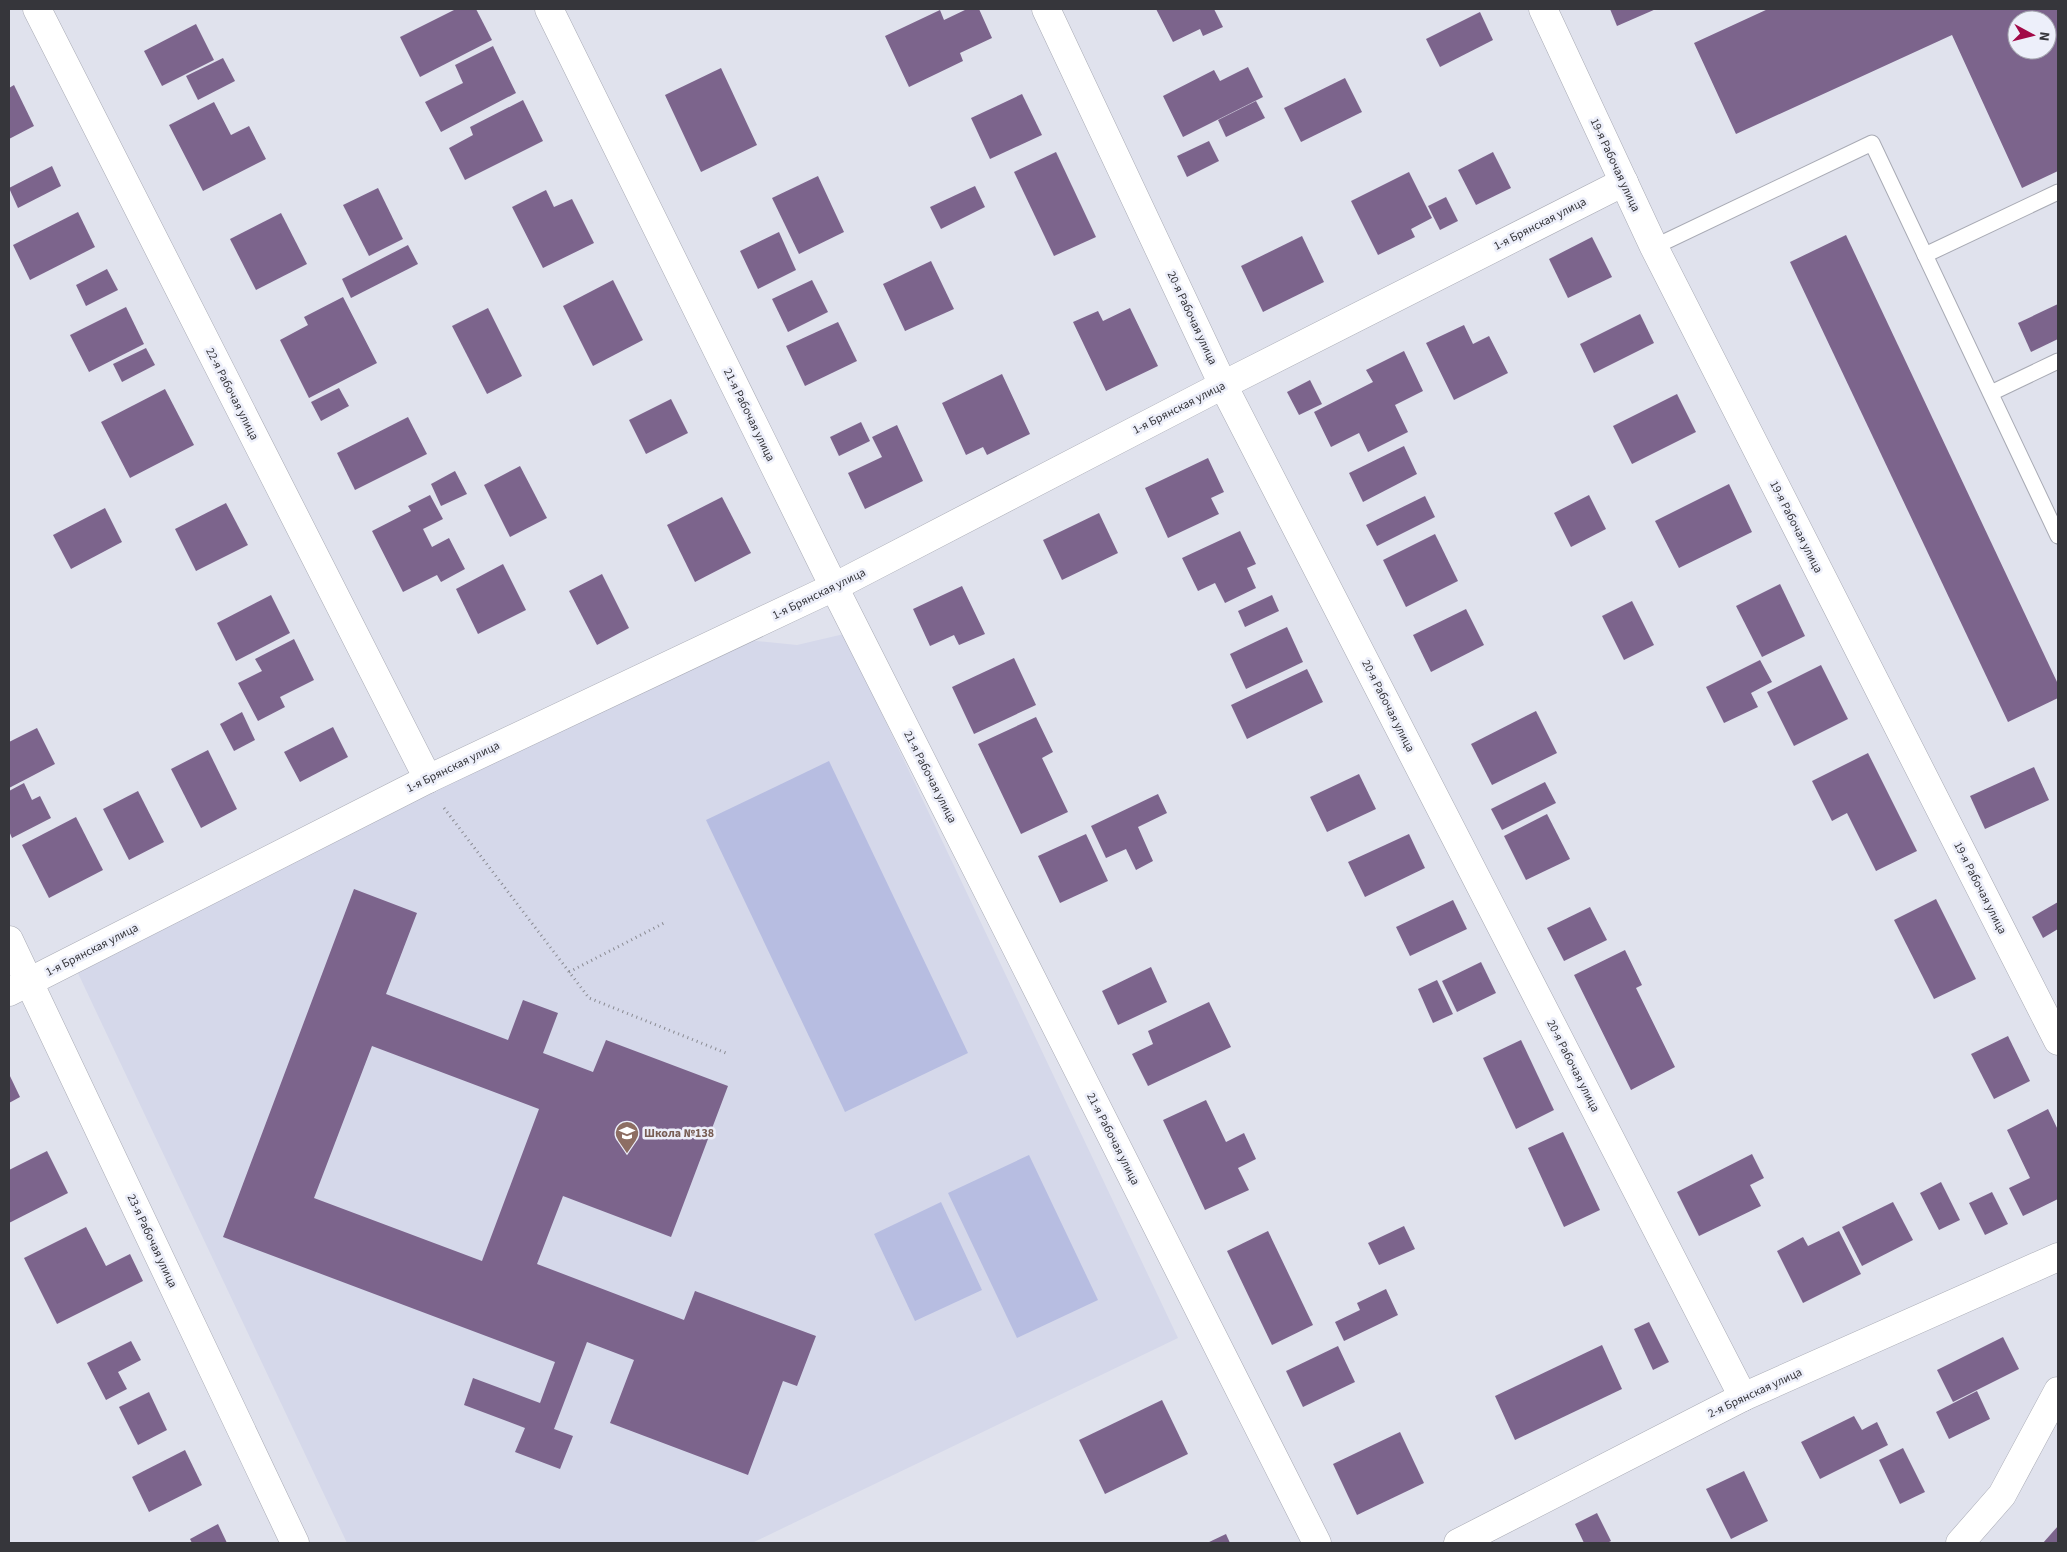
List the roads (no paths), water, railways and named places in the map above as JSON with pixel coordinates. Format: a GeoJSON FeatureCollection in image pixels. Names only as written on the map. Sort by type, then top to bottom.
{"type":"FeatureCollection","features":[{"type":"Feature","properties":{"kind":"street","name":"22-я Рабочая улица"},"geometry":{"type":"LineString","coordinates":[[37,9],[428,779]]}},
{"type":"Feature","properties":{"kind":"street","name":"21-я Рабочая улица"},"geometry":{"type":"LineString","coordinates":[[549,9],[834,588],[1317,1543]]}},
{"type":"Feature","properties":{"kind":"street","name":"20-я Рабочая улица"},"geometry":{"type":"LineString","coordinates":[[1046,9],[1223,385],[1743,1397]]}},
{"type":"Feature","properties":{"kind":"street","name":"19-я Рабочая улица"},"geometry":{"type":"LineString","coordinates":[[1543,9],[1654,247],[2058,1041]]}},
{"type":"Feature","properties":{"kind":"street","name":"1-я Брянская улица"},"geometry":{"type":"LineString","coordinates":[[19,987],[428,779],[834,588],[1223,385],[1624,182]]}},
{"type":"Feature","properties":{"kind":"street","name":"23-я Рабочая улица"},"geometry":{"type":"LineString","coordinates":[[9,940],[19,987],[295,1543]]}},
{"type":"Feature","properties":{"kind":"street","name":"2-я Брянская улица"},"geometry":{"type":"LineString","coordinates":[[1458,1543],[1743,1397],[2058,1258]]}},
{"type":"Feature","properties":{"kind":"street"},"geometry":{"type":"LineString","coordinates":[[1960,1543],[2002,1495],[2058,1391]]}},
{"type":"Feature","properties":{"kind":"lane"},"geometry":{"type":"LineString","coordinates":[[1654,247],[1872,143],[2058,536]]}},
{"type":"Feature","properties":{"kind":"lane"},"geometry":{"type":"LineString","coordinates":[[1925,256],[2058,192]]}},
{"type":"Feature","properties":{"kind":"lane"},"geometry":{"type":"LineString","coordinates":[[1991,393],[2058,361]]}},
{"type":"Feature","properties":{"kind":"place","name":"Школа №138"},"geometry":{"type":"Point","coordinates":[627,1154]}}]}
